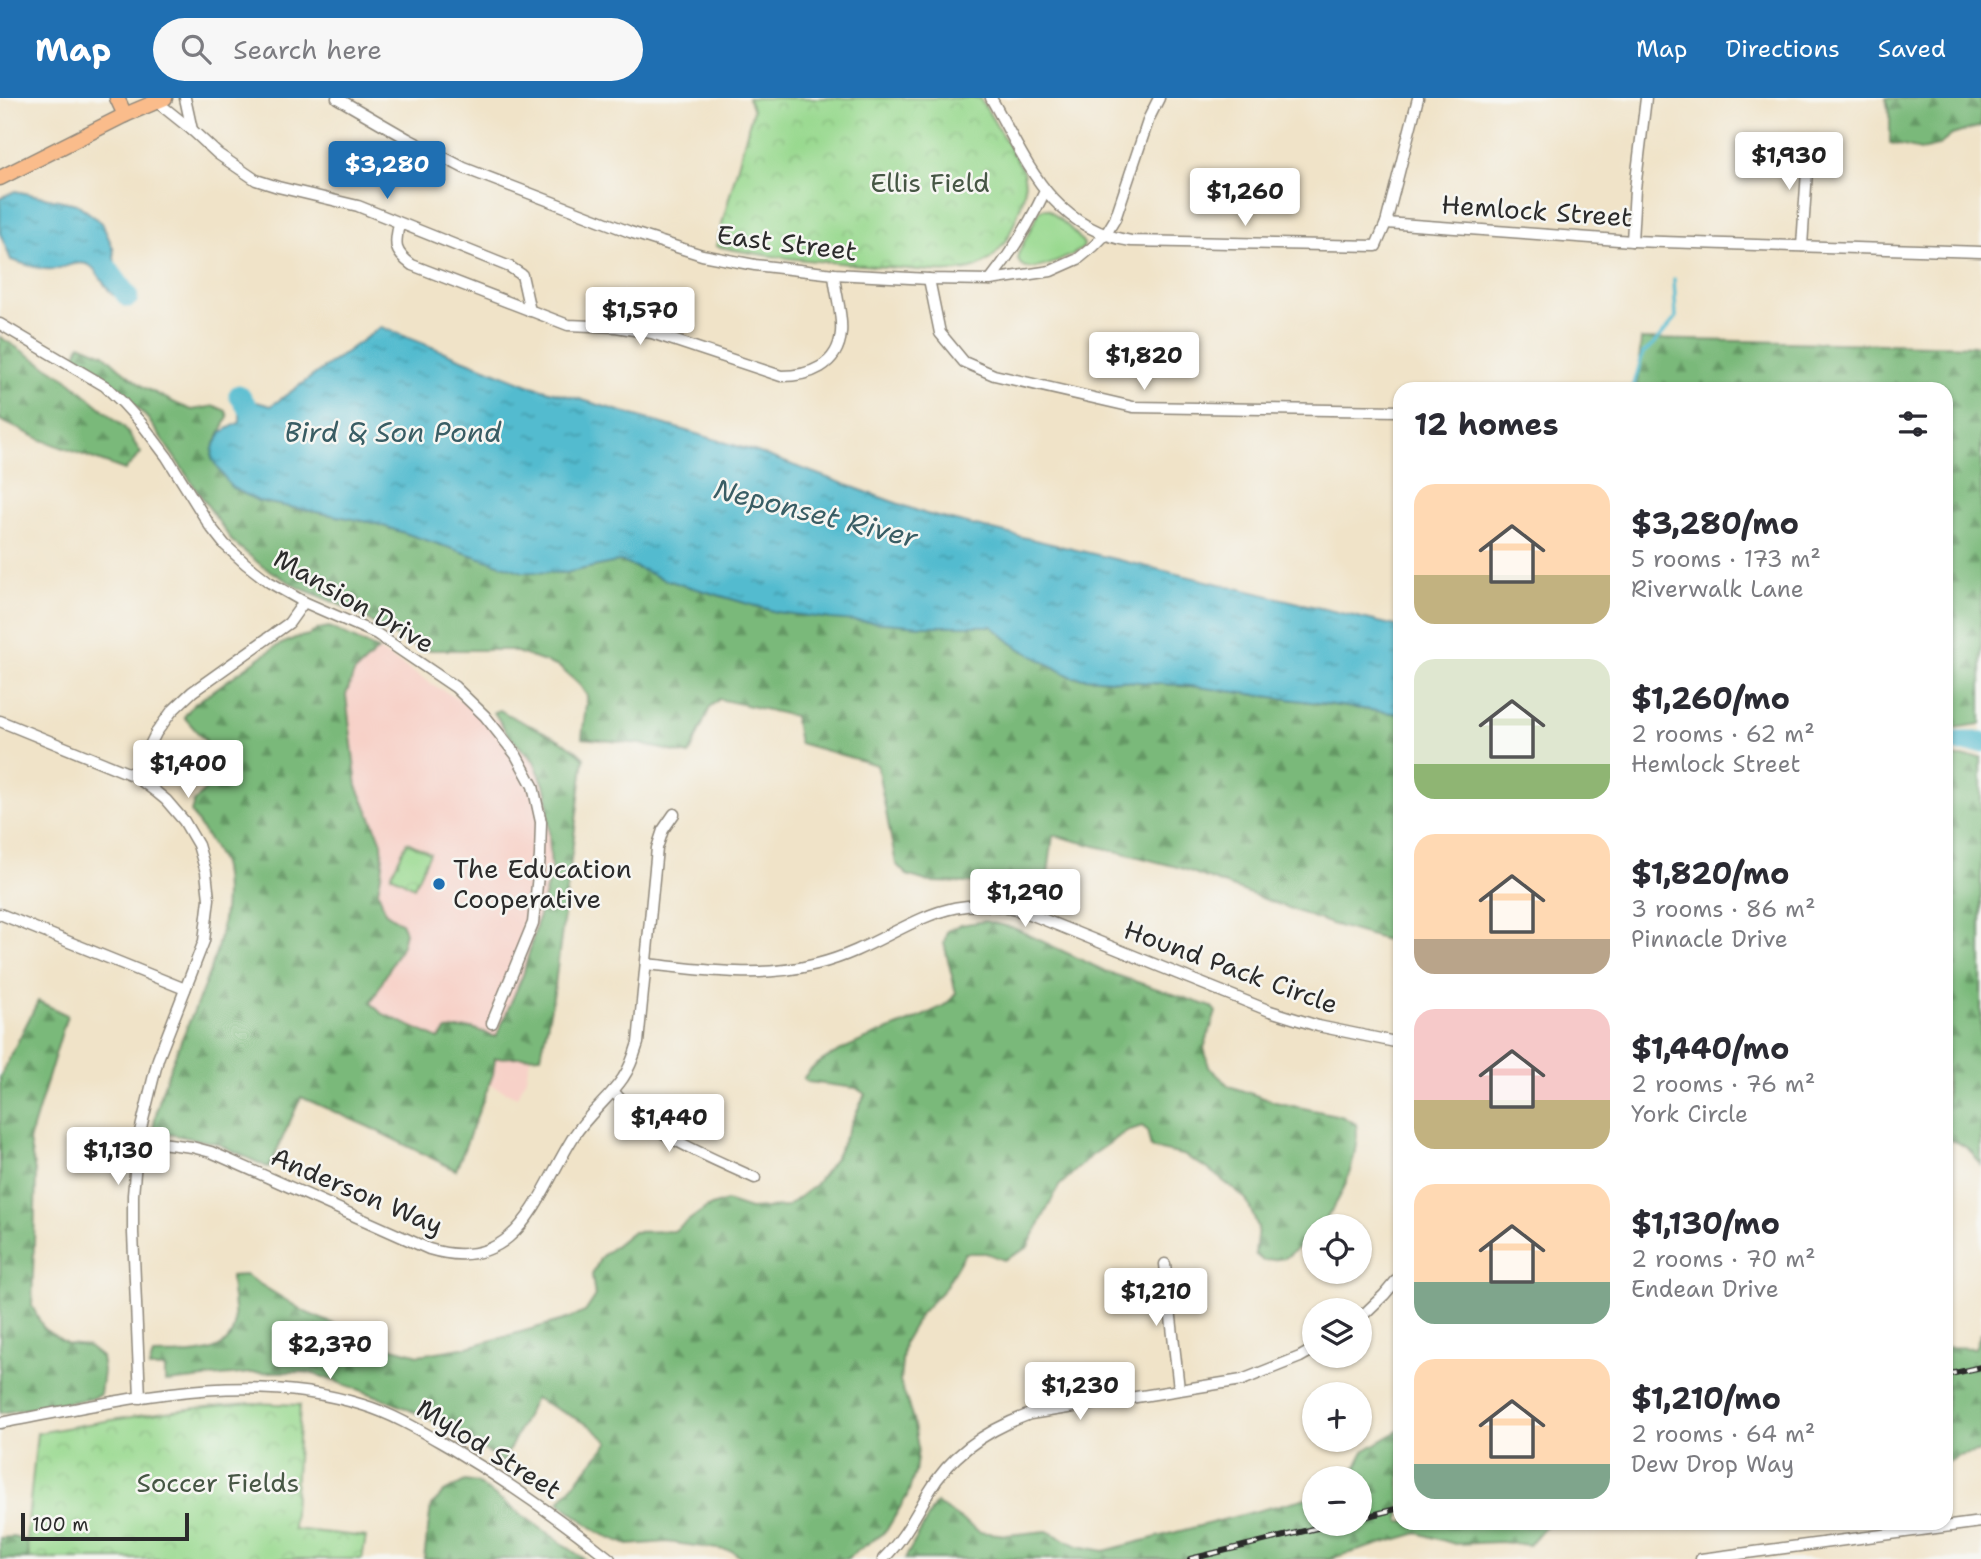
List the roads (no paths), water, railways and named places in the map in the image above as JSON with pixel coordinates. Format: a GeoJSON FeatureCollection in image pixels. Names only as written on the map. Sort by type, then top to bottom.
{"type":"FeatureCollection","features":[{"type":"Feature","properties":{"kind":"main road"},"geometry":{"type":"LineString","coordinates":[[117,98],[125,115]]}},
{"type":"Feature","properties":{"kind":"main road"},"geometry":{"type":"LineString","coordinates":[[0,178],[125,115],[161,100]]}},
{"type":"Feature","properties":{"kind":"street"},"geometry":{"type":"LineString","coordinates":[[185,98],[192,130]]}},
{"type":"Feature","properties":{"kind":"street","name":"East Street"},"geometry":{"type":"LineString","coordinates":[[337,98],[464,168],[630,232],[702,255],[755,265],[834,274],[990,280],[1051,271],[1078,259],[1106,234],[1115,219],[1158,98]]}},
{"type":"Feature","properties":{"kind":"street"},"geometry":{"type":"LineString","coordinates":[[991,98],[1045,191],[1082,225],[1131,241],[1376,246],[1386,223],[1418,98]]}},
{"type":"Feature","properties":{"kind":"street"},"geometry":{"type":"LineString","coordinates":[[1632,242],[1635,189],[1646,98]]}},
{"type":"Feature","properties":{"kind":"street"},"geometry":{"type":"LineString","coordinates":[[161,100],[218,154],[256,180],[358,206],[510,267],[522,275],[530,311]]}},
{"type":"Feature","properties":{"kind":"street"},"geometry":{"type":"LineString","coordinates":[[1802,246],[1807,171],[1815,146]]}},
{"type":"Feature","properties":{"kind":"street"},"geometry":{"type":"LineString","coordinates":[[990,280],[1029,224],[1045,191]]}},
{"type":"Feature","properties":{"kind":"street"},"geometry":{"type":"LineString","coordinates":[[399,223],[395,244],[401,256],[412,265],[568,325],[616,327],[652,333],[781,376],[812,372],[826,363],[838,345],[841,319],[834,274]]}},
{"type":"Feature","properties":{"kind":"street","name":"Hemlock Street"},"geometry":{"type":"LineString","coordinates":[[1386,223],[1632,242],[1981,251]]}},
{"type":"Feature","properties":{"kind":"street"},"geometry":{"type":"LineString","coordinates":[[929,279],[940,333],[964,362],[994,375],[1133,407],[1393,411]]}},
{"type":"Feature","properties":{"kind":"street","name":"Mansion Drive"},"geometry":{"type":"LineString","coordinates":[[0,324],[88,375],[113,394],[159,446],[225,545],[269,582],[304,602],[377,634],[455,687],[485,716],[516,755],[533,786],[541,822],[540,856],[533,923],[492,1023]]}},
{"type":"Feature","properties":{"kind":"street"},"geometry":{"type":"LineString","coordinates":[[135,776],[156,733],[172,711],[192,692],[289,622],[304,602]]}},
{"type":"Feature","properties":{"kind":"street"},"geometry":{"type":"LineString","coordinates":[[0,721],[135,776],[166,800],[184,821],[198,845],[206,872],[209,899],[207,927],[200,954],[158,1059],[138,1140],[133,1233],[140,1398]]}},
{"type":"Feature","properties":{"kind":"street","name":"Anderson Way"},"geometry":{"type":"LineString","coordinates":[[138,1140],[211,1152],[429,1249],[444,1253],[466,1253],[499,1243],[525,1222],[575,1135],[629,1069],[638,1043],[657,848],[663,830],[674,814]]}},
{"type":"Feature","properties":{"kind":"street","name":"Hound Pack Circle"},"geometry":{"type":"LineString","coordinates":[[646,964],[744,974],[794,969],[843,956],[939,911],[966,905],[994,905],[1028,913],[1296,1020],[1393,1042]]}},
{"type":"Feature","properties":{"kind":"street"},"geometry":{"type":"LineString","coordinates":[[0,914],[185,989]]}},
{"type":"Feature","properties":{"kind":"street"},"geometry":{"type":"LineString","coordinates":[[613,1091],[636,1115],[658,1130],[755,1178]]}},
{"type":"Feature","properties":{"kind":"street"},"geometry":{"type":"LineString","coordinates":[[1165,1264],[1179,1389]]}},
{"type":"Feature","properties":{"kind":"street"},"geometry":{"type":"LineString","coordinates":[[1372,1306],[1393,1284]]}},
{"type":"Feature","properties":{"kind":"street"},"geometry":{"type":"LineString","coordinates":[[883,1559],[902,1538],[940,1475],[955,1459],[989,1432],[1009,1422],[1030,1414],[1242,1380],[1302,1355]]}},
{"type":"Feature","properties":{"kind":"street","name":"Mylod Street"},"geometry":{"type":"LineString","coordinates":[[0,1423],[140,1398],[240,1388],[302,1392],[362,1404],[420,1430],[494,1475],[610,1559]]}},
{"type":"Feature","properties":{"kind":"street"},"geometry":{"type":"LineString","coordinates":[[1953,1526],[1977,1523],[1981,1534]]}},
{"type":"Feature","properties":{"kind":"street"},"geometry":{"type":"LineString","coordinates":[[1701,1559],[1923,1530]]}},
{"type":"Feature","properties":{"kind":"water"},"geometry":{"type":"Polygon","coordinates":[[[15,191],[77,204],[102,223],[113,248],[116,273],[131,286],[114,295],[89,265],[77,264],[51,269],[11,260],[0,233],[0,198],[15,191]]]}},
{"type":"Feature","properties":{"kind":"water","name":"Bird & Son Pond"},"geometry":{"type":"Polygon","coordinates":[[[381,327],[528,385],[757,452],[926,514],[1393,625],[1393,713],[1191,686],[1072,677],[1017,647],[992,626],[922,626],[776,612],[663,579],[621,561],[565,573],[523,572],[374,523],[258,501],[231,487],[212,459],[213,448],[222,432],[240,422],[240,414],[257,402],[271,406],[381,327]]]}},
{"type":"Feature","properties":{"kind":"waterway","name":"Neponset River"},"geometry":{"type":"LineString","coordinates":[[107,268],[128,297]]}},
{"type":"Feature","properties":{"kind":"waterway"},"geometry":{"type":"LineString","coordinates":[[1635,382],[1643,353],[1676,318],[1674,279]]}},
{"type":"Feature","properties":{"kind":"waterway","name":"Neponset River"},"geometry":{"type":"LineString","coordinates":[[239,395],[267,430]]}},
{"type":"Feature","properties":{"kind":"waterway","name":"Neponset River"},"geometry":{"type":"LineString","coordinates":[[1953,742],[1981,742]]}},
{"type":"Feature","properties":{"kind":"railway"},"geometry":{"type":"LineString","coordinates":[[1953,1373],[1981,1367]]}},
{"type":"Feature","properties":{"kind":"railway"},"geometry":{"type":"LineString","coordinates":[[1372,1515],[1393,1510]]}},
{"type":"Feature","properties":{"kind":"railway"},"geometry":{"type":"LineString","coordinates":[[1190,1559],[1302,1532]]}},
{"type":"Feature","properties":{"kind":"place","name":"The Education Cooperative"},"geometry":{"type":"Point","coordinates":[439,884]}},
{"type":"Feature","properties":{"kind":"park label","name":"Ellis Field"},"geometry":{"type":"Point","coordinates":[930,183]}},
{"type":"Feature","properties":{"kind":"park label","name":"Soccer Fields"},"geometry":{"type":"Point","coordinates":[218,1483]}}]}
